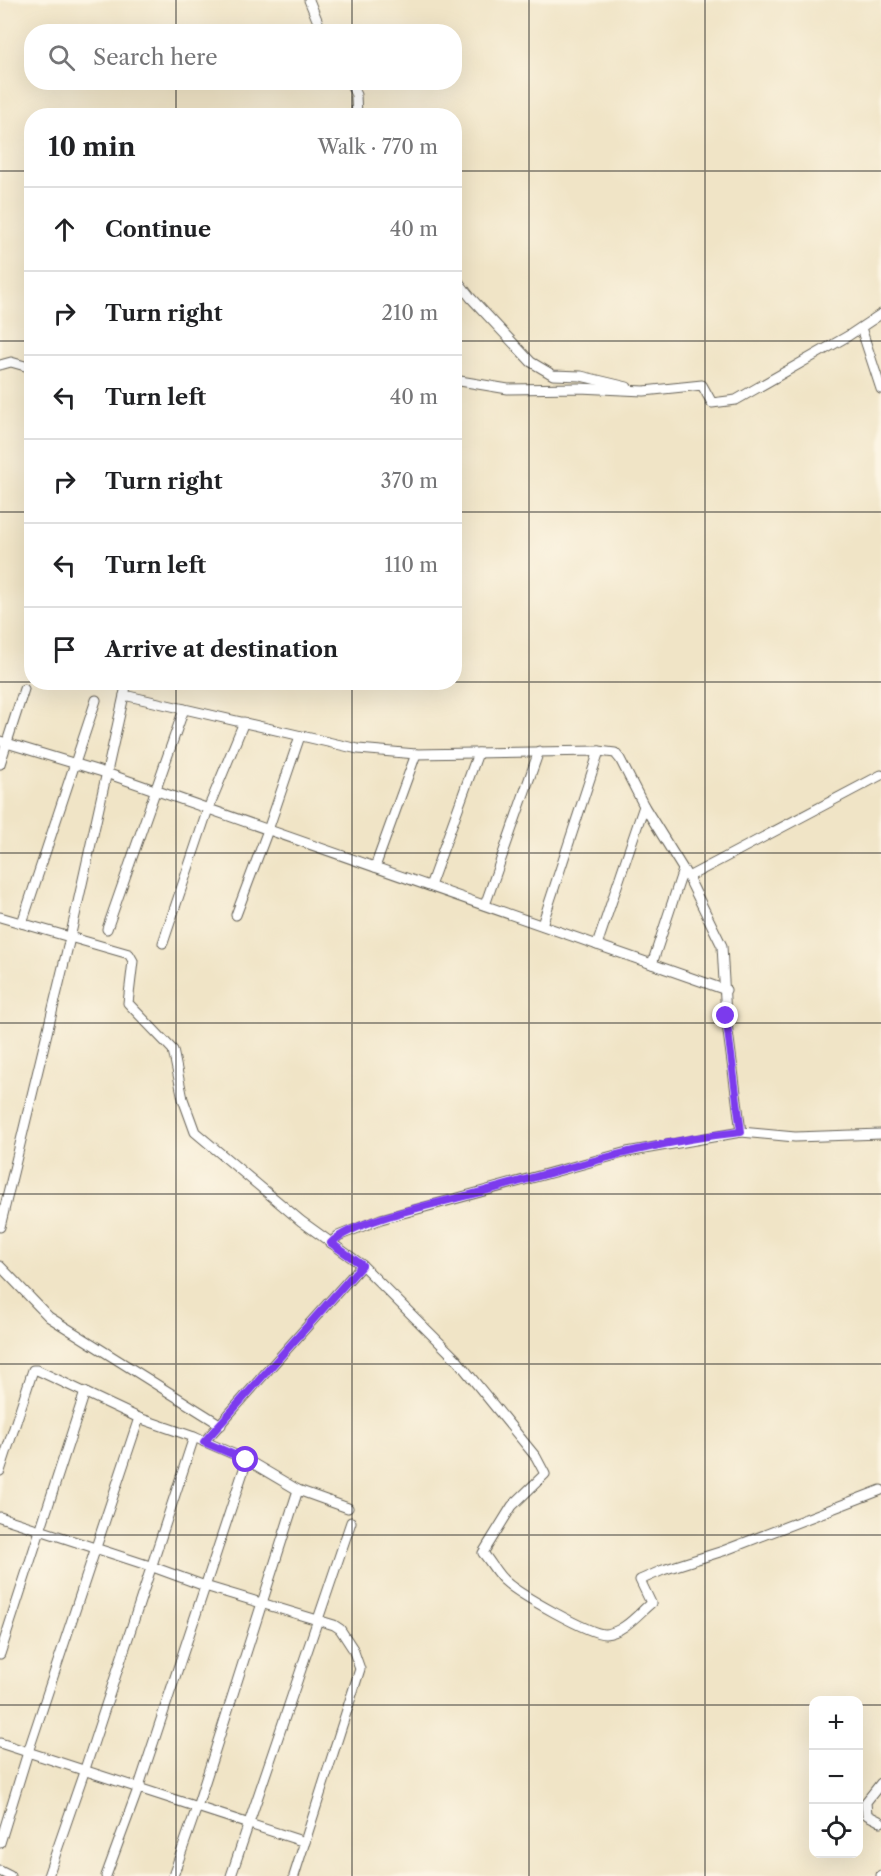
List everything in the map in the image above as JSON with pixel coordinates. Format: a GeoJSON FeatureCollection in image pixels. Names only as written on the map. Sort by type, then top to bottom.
{"type":"FeatureCollection","features":[{"type":"Feature","properties":{"kind":"street"},"geometry":{"type":"LineString","coordinates":[[309,0],[319,24]]}},
{"type":"Feature","properties":{"kind":"street"},"geometry":{"type":"LineString","coordinates":[[354,90],[357,108]]}},
{"type":"Feature","properties":{"kind":"street"},"geometry":{"type":"LineString","coordinates":[[462,286],[531,362],[553,375],[581,376],[644,391]]}},
{"type":"Feature","properties":{"kind":"street"},"geometry":{"type":"LineString","coordinates":[[462,381],[508,389],[579,388],[644,391],[702,384],[712,403],[736,400],[784,374],[881,314]]}},
{"type":"Feature","properties":{"kind":"street"},"geometry":{"type":"LineString","coordinates":[[861,328],[881,389]]}},
{"type":"Feature","properties":{"kind":"street"},"geometry":{"type":"LineString","coordinates":[[0,365],[11,362],[24,366]]}},
{"type":"Feature","properties":{"kind":"street"},"geometry":{"type":"LineString","coordinates":[[0,764],[4,742],[24,689]]}},
{"type":"Feature","properties":{"kind":"street"},"geometry":{"type":"LineString","coordinates":[[0,1227],[70,938],[125,690]]}},
{"type":"Feature","properties":{"kind":"street"},"geometry":{"type":"LineString","coordinates":[[124,695],[358,749],[416,754],[539,751],[615,753],[685,874],[722,946],[726,1016],[741,1132]]}},
{"type":"Feature","properties":{"kind":"street"},"geometry":{"type":"LineString","coordinates":[[22,923],[96,700]]}},
{"type":"Feature","properties":{"kind":"street"},"geometry":{"type":"LineString","coordinates":[[107,929],[184,709]]}},
{"type":"Feature","properties":{"kind":"street"},"geometry":{"type":"LineString","coordinates":[[164,943],[208,809],[244,722]]}},
{"type":"Feature","properties":{"kind":"street"},"geometry":{"type":"LineString","coordinates":[[236,915],[300,736]]}},
{"type":"Feature","properties":{"kind":"street"},"geometry":{"type":"LineString","coordinates":[[4,742],[106,773],[726,990]]}},
{"type":"Feature","properties":{"kind":"street"},"geometry":{"type":"LineString","coordinates":[[485,905],[539,751]]}},
{"type":"Feature","properties":{"kind":"street"},"geometry":{"type":"LineString","coordinates":[[542,925],[599,751]]}},
{"type":"Feature","properties":{"kind":"street"},"geometry":{"type":"LineString","coordinates":[[430,886],[478,753]]}},
{"type":"Feature","properties":{"kind":"street"},"geometry":{"type":"LineString","coordinates":[[375,867],[416,754]]}},
{"type":"Feature","properties":{"kind":"street"},"geometry":{"type":"LineString","coordinates":[[652,964],[685,874],[881,775]]}},
{"type":"Feature","properties":{"kind":"street"},"geometry":{"type":"LineString","coordinates":[[597,945],[644,806]]}},
{"type":"Feature","properties":{"kind":"street"},"geometry":{"type":"LineString","coordinates":[[0,917],[129,954],[133,961],[128,1003],[173,1050],[183,1099],[195,1132],[301,1221],[362,1265],[457,1360],[536,1457],[545,1474],[512,1506],[483,1553],[506,1582],[570,1622],[605,1634],[623,1627],[651,1603],[640,1580],[663,1570],[723,1551],[881,1490]]}},
{"type":"Feature","properties":{"kind":"street"},"geometry":{"type":"LineString","coordinates":[[331,1243],[338,1236],[381,1219],[627,1152],[741,1132],[795,1137],[881,1134]]}},
{"type":"Feature","properties":{"kind":"street"},"geometry":{"type":"LineString","coordinates":[[204,1442],[362,1265]]}},
{"type":"Feature","properties":{"kind":"street"},"geometry":{"type":"LineString","coordinates":[[0,1266],[49,1317],[220,1425]]}},
{"type":"Feature","properties":{"kind":"street"},"geometry":{"type":"LineString","coordinates":[[0,1471],[4,1444],[33,1370],[139,1418],[194,1437],[246,1460],[298,1490],[348,1508]]}},
{"type":"Feature","properties":{"kind":"street"},"geometry":{"type":"LineString","coordinates":[[0,1654],[85,1392]]}},
{"type":"Feature","properties":{"kind":"street"},"geometry":{"type":"LineString","coordinates":[[0,1843],[139,1418]]}},
{"type":"Feature","properties":{"kind":"street"},"geometry":{"type":"LineString","coordinates":[[48,1876],[153,1566],[194,1437]]}},
{"type":"Feature","properties":{"kind":"street"},"geometry":{"type":"LineString","coordinates":[[106,1876],[138,1789],[246,1460]]}},
{"type":"Feature","properties":{"kind":"street"},"geometry":{"type":"LineString","coordinates":[[173,1876],[298,1490]]}},
{"type":"Feature","properties":{"kind":"street"},"geometry":{"type":"LineString","coordinates":[[0,1517],[153,1566],[205,1586],[317,1619],[340,1629],[353,1649],[360,1669],[294,1876]]}},
{"type":"Feature","properties":{"kind":"street"},"geometry":{"type":"LineString","coordinates":[[231,1876],[351,1522]]}},
{"type":"Feature","properties":{"kind":"street"},"geometry":{"type":"LineString","coordinates":[[0,1743],[305,1842]]}},
{"type":"Feature","properties":{"kind":"street"},"geometry":{"type":"LineString","coordinates":[[881,1783],[866,1802],[867,1815],[881,1822]]}},
{"type":"Feature","properties":{"kind":"street"},"geometry":{"type":"LineString","coordinates":[[0,1871],[10,1876]]}},
{"type":"Feature","properties":{"kind":"route"},"geometry":{"type":"LineString","coordinates":[[246,1460],[204,1442],[362,1265],[331,1243],[338,1236],[381,1219],[627,1152],[741,1132],[726,1016]]}}]}
